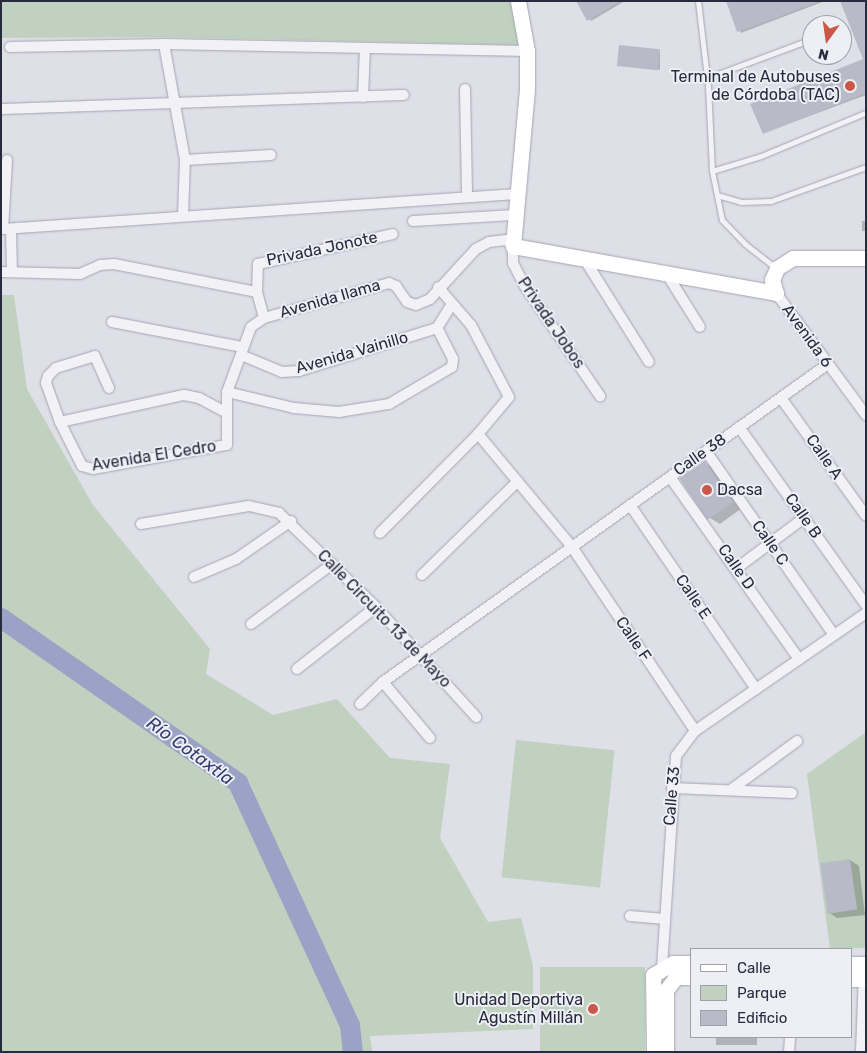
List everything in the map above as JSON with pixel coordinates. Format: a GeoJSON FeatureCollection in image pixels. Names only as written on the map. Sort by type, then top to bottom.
{"type":"FeatureCollection","features":[{"type":"Feature","properties":{"kind":"street"},"geometry":{"type":"LineString","coordinates":[[514,246],[514,214],[527,88],[527,51],[518,1]]}},
{"type":"Feature","properties":{"kind":"street"},"geometry":{"type":"LineString","coordinates":[[10,48],[164,44],[527,51]]}},
{"type":"Feature","properties":{"kind":"street"},"geometry":{"type":"LineString","coordinates":[[164,44],[185,160],[183,214]]}},
{"type":"Feature","properties":{"kind":"street"},"geometry":{"type":"LineString","coordinates":[[364,97],[365,48]]}},
{"type":"Feature","properties":{"kind":"street"},"geometry":{"type":"LineString","coordinates":[[465,90],[467,196]]}},
{"type":"Feature","properties":{"kind":"street"},"geometry":{"type":"LineString","coordinates":[[1,109],[404,96]]}},
{"type":"Feature","properties":{"kind":"street"},"geometry":{"type":"LineString","coordinates":[[185,160],[271,155]]}},
{"type":"Feature","properties":{"kind":"street"},"geometry":{"type":"LineString","coordinates":[[7,160],[4,229],[183,214],[516,194]]}},
{"type":"Feature","properties":{"kind":"street"},"geometry":{"type":"LineString","coordinates":[[413,221],[514,214]]}},
{"type":"Feature","properties":{"kind":"street"},"geometry":{"type":"LineString","coordinates":[[11,229],[6,272],[80,274],[100,265],[114,264],[257,292],[264,318],[251,327],[241,351],[227,392],[225,412],[199,398],[184,395],[60,422],[46,383],[48,376],[56,368],[95,356],[108,388]]}},
{"type":"Feature","properties":{"kind":"street","name":"Privada Jonote"},"geometry":{"type":"LineString","coordinates":[[257,292],[256,270],[258,264],[393,234]]}},
{"type":"Feature","properties":{"kind":"street"},"geometry":{"type":"LineString","coordinates":[[380,533],[478,434],[509,397],[471,325],[438,287],[476,249],[489,242],[506,240],[514,246],[585,260],[668,276],[776,293]]}},
{"type":"Feature","properties":{"kind":"street","name":"Privada Jobos"},"geometry":{"type":"LineString","coordinates":[[514,246],[514,268],[600,396]]}},
{"type":"Feature","properties":{"kind":"street"},"geometry":{"type":"LineString","coordinates":[[777,268],[793,258],[866,258]]}},
{"type":"Feature","properties":{"kind":"street"},"geometry":{"type":"LineString","coordinates":[[585,260],[649,362]]}},
{"type":"Feature","properties":{"kind":"street","name":"Avenida 6"},"geometry":{"type":"LineString","coordinates":[[777,268],[772,280],[776,293],[866,415]]}},
{"type":"Feature","properties":{"kind":"street"},"geometry":{"type":"LineString","coordinates":[[668,276],[700,327]]}},
{"type":"Feature","properties":{"kind":"street","name":"Avenida Ilama"},"geometry":{"type":"LineString","coordinates":[[264,318],[390,283],[396,286],[408,302],[416,305],[430,299],[438,287]]}},
{"type":"Feature","properties":{"kind":"street"},"geometry":{"type":"LineString","coordinates":[[227,392],[294,408],[330,411],[389,404],[452,367],[453,359],[437,328],[452,304]]}},
{"type":"Feature","properties":{"kind":"street","name":"Avenida Vainillo"},"geometry":{"type":"LineString","coordinates":[[112,322],[241,351],[282,372],[299,370],[437,328]]}},
{"type":"Feature","properties":{"kind":"street","name":"Calle 38"},"geometry":{"type":"LineString","coordinates":[[360,704],[383,682],[828,364]]}},
{"type":"Feature","properties":{"kind":"street","name":"Calle A"},"geometry":{"type":"LineString","coordinates":[[781,398],[866,516]]}},
{"type":"Feature","properties":{"kind":"street","name":"Avenida El Cedro"},"geometry":{"type":"LineString","coordinates":[[60,422],[82,466],[93,469],[227,445],[225,412]]}},
{"type":"Feature","properties":{"kind":"street","name":"Calle B"},"geometry":{"type":"LineString","coordinates":[[740,427],[866,605]]}},
{"type":"Feature","properties":{"kind":"street","name":"Calle F"},"geometry":{"type":"LineString","coordinates":[[478,434],[572,546],[695,731]]}},
{"type":"Feature","properties":{"kind":"street","name":"Calle C"},"geometry":{"type":"LineString","coordinates":[[706,451],[834,635]]}},
{"type":"Feature","properties":{"kind":"street","name":"Calle D"},"geometry":{"type":"LineString","coordinates":[[670,477],[737,568],[799,659]]}},
{"type":"Feature","properties":{"kind":"street"},"geometry":{"type":"LineString","coordinates":[[422,575],[518,481]]}},
{"type":"Feature","properties":{"kind":"street","name":"Calle E"},"geometry":{"type":"LineString","coordinates":[[630,505],[756,689]]}},
{"type":"Feature","properties":{"kind":"street"},"geometry":{"type":"LineString","coordinates":[[141,524],[249,506],[279,513],[291,521],[236,559],[194,577]]}},
{"type":"Feature","properties":{"kind":"street"},"geometry":{"type":"LineString","coordinates":[[737,568],[804,518]]}},
{"type":"Feature","properties":{"kind":"street","name":"Calle Circuito 13 de Mayo"},"geometry":{"type":"LineString","coordinates":[[291,521],[422,655],[476,717]]}},
{"type":"Feature","properties":{"kind":"street"},"geometry":{"type":"LineString","coordinates":[[251,624],[332,564]]}},
{"type":"Feature","properties":{"kind":"street"},"geometry":{"type":"LineString","coordinates":[[297,669],[376,607]]}},
{"type":"Feature","properties":{"kind":"street","name":"Calle 33"},"geometry":{"type":"LineString","coordinates":[[662,967],[672,788],[676,756],[695,731],[866,613]]}},
{"type":"Feature","properties":{"kind":"street"},"geometry":{"type":"LineString","coordinates":[[383,682],[430,738]]}},
{"type":"Feature","properties":{"kind":"street"},"geometry":{"type":"LineString","coordinates":[[732,789],[797,741]]}},
{"type":"Feature","properties":{"kind":"street"},"geometry":{"type":"LineString","coordinates":[[672,788],[792,793]]}},
{"type":"Feature","properties":{"kind":"street"},"geometry":{"type":"LineString","coordinates":[[630,916],[665,919]]}},
{"type":"Feature","properties":{"kind":"street"},"geometry":{"type":"LineString","coordinates":[[654,1052],[653,975],[662,967],[690,963]]}},
{"type":"Feature","properties":{"kind":"street"},"geometry":{"type":"LineString","coordinates":[[662,967],[684,977],[666,990],[666,1052]]}},
{"type":"Feature","properties":{"kind":"street"},"geometry":{"type":"LineString","coordinates":[[860,972],[861,1052]]}},
{"type":"Feature","properties":{"kind":"street"},"geometry":{"type":"LineString","coordinates":[[789,1052],[790,1038]]}},
{"type":"Feature","properties":{"kind":"lane"},"geometry":{"type":"LineString","coordinates":[[698,1],[707,78],[712,171],[722,220],[744,244],[777,268]]}},
{"type":"Feature","properties":{"kind":"lane"},"geometry":{"type":"LineString","coordinates":[[707,78],[802,43]]}},
{"type":"Feature","properties":{"kind":"lane"},"geometry":{"type":"LineString","coordinates":[[712,171],[761,156],[865,113]]}},
{"type":"Feature","properties":{"kind":"lane"},"geometry":{"type":"LineString","coordinates":[[717,195],[741,202],[771,201],[866,168]]}},
{"type":"Feature","properties":{"kind":"green space"},"geometry":{"type":"Polygon","coordinates":[[[1,1],[517,1],[522,45],[161,37],[1,38],[1,1]]]}},
{"type":"Feature","properties":{"kind":"green space"},"geometry":{"type":"Polygon","coordinates":[[[1,295],[14,295],[27,389],[93,505],[210,649],[206,674],[273,715],[337,699],[390,758],[450,764],[440,838],[488,922],[521,918],[533,966],[533,1029],[370,1036],[372,1052],[1,1052],[1,295]]]}},
{"type":"Feature","properties":{"kind":"green space"},"geometry":{"type":"Polygon","coordinates":[[[866,732],[866,948],[830,948],[807,774],[866,732]]]}},
{"type":"Feature","properties":{"kind":"green space"},"geometry":{"type":"Polygon","coordinates":[[[516,740],[614,750],[600,888],[502,877],[516,740]]]}},
{"type":"Feature","properties":{"kind":"green space","name":"Unidad Deportiva Agustín Millán"},"geometry":{"type":"Polygon","coordinates":[[[540,967],[645,967],[645,1052],[540,1052],[540,967]]]}},
{"type":"Feature","properties":{"kind":"building"},"geometry":{"type":"Polygon","coordinates":[[[576,1],[621,1],[587,21],[576,1]]]}},
{"type":"Feature","properties":{"kind":"building"},"geometry":{"type":"Polygon","coordinates":[[[726,1],[818,1],[818,2],[737,32],[726,1]]]}},
{"type":"Feature","properties":{"kind":"building"},"geometry":{"type":"Polygon","coordinates":[[[840,1],[866,1],[866,93],[763,134],[750,104],[852,65],[863,59],[852,31],[852,15],[846,15],[840,1]]]}},
{"type":"Feature","properties":{"kind":"building"},"geometry":{"type":"Polygon","coordinates":[[[619,45],[660,49],[658,70],[617,66],[619,45]]]}},
{"type":"Feature","properties":{"kind":"building","name":"Dacsa"},"geometry":{"type":"Polygon","coordinates":[[[705,461],[733,502],[707,520],[679,478],[705,461]]]}},
{"type":"Feature","properties":{"kind":"building"},"geometry":{"type":"Polygon","coordinates":[[[850,859],[857,910],[827,914],[820,863],[850,859]]]}},
{"type":"Feature","properties":{"kind":"waterway","name":"Río Cotaxtla"},"geometry":{"type":"LineString","coordinates":[[1,618],[238,783],[350,1025],[353,1052]]}},
{"type":"Feature","properties":{"kind":"place","name":"Terminal de Autobuses de Córdoba (TAC)"},"geometry":{"type":"Point","coordinates":[850,86]}},
{"type":"Feature","properties":{"kind":"place","name":"Dacsa"},"geometry":{"type":"Point","coordinates":[707,490]}},
{"type":"Feature","properties":{"kind":"place","name":"Unidad Deportiva Agustín Millán"},"geometry":{"type":"Point","coordinates":[593,1009]}}]}
